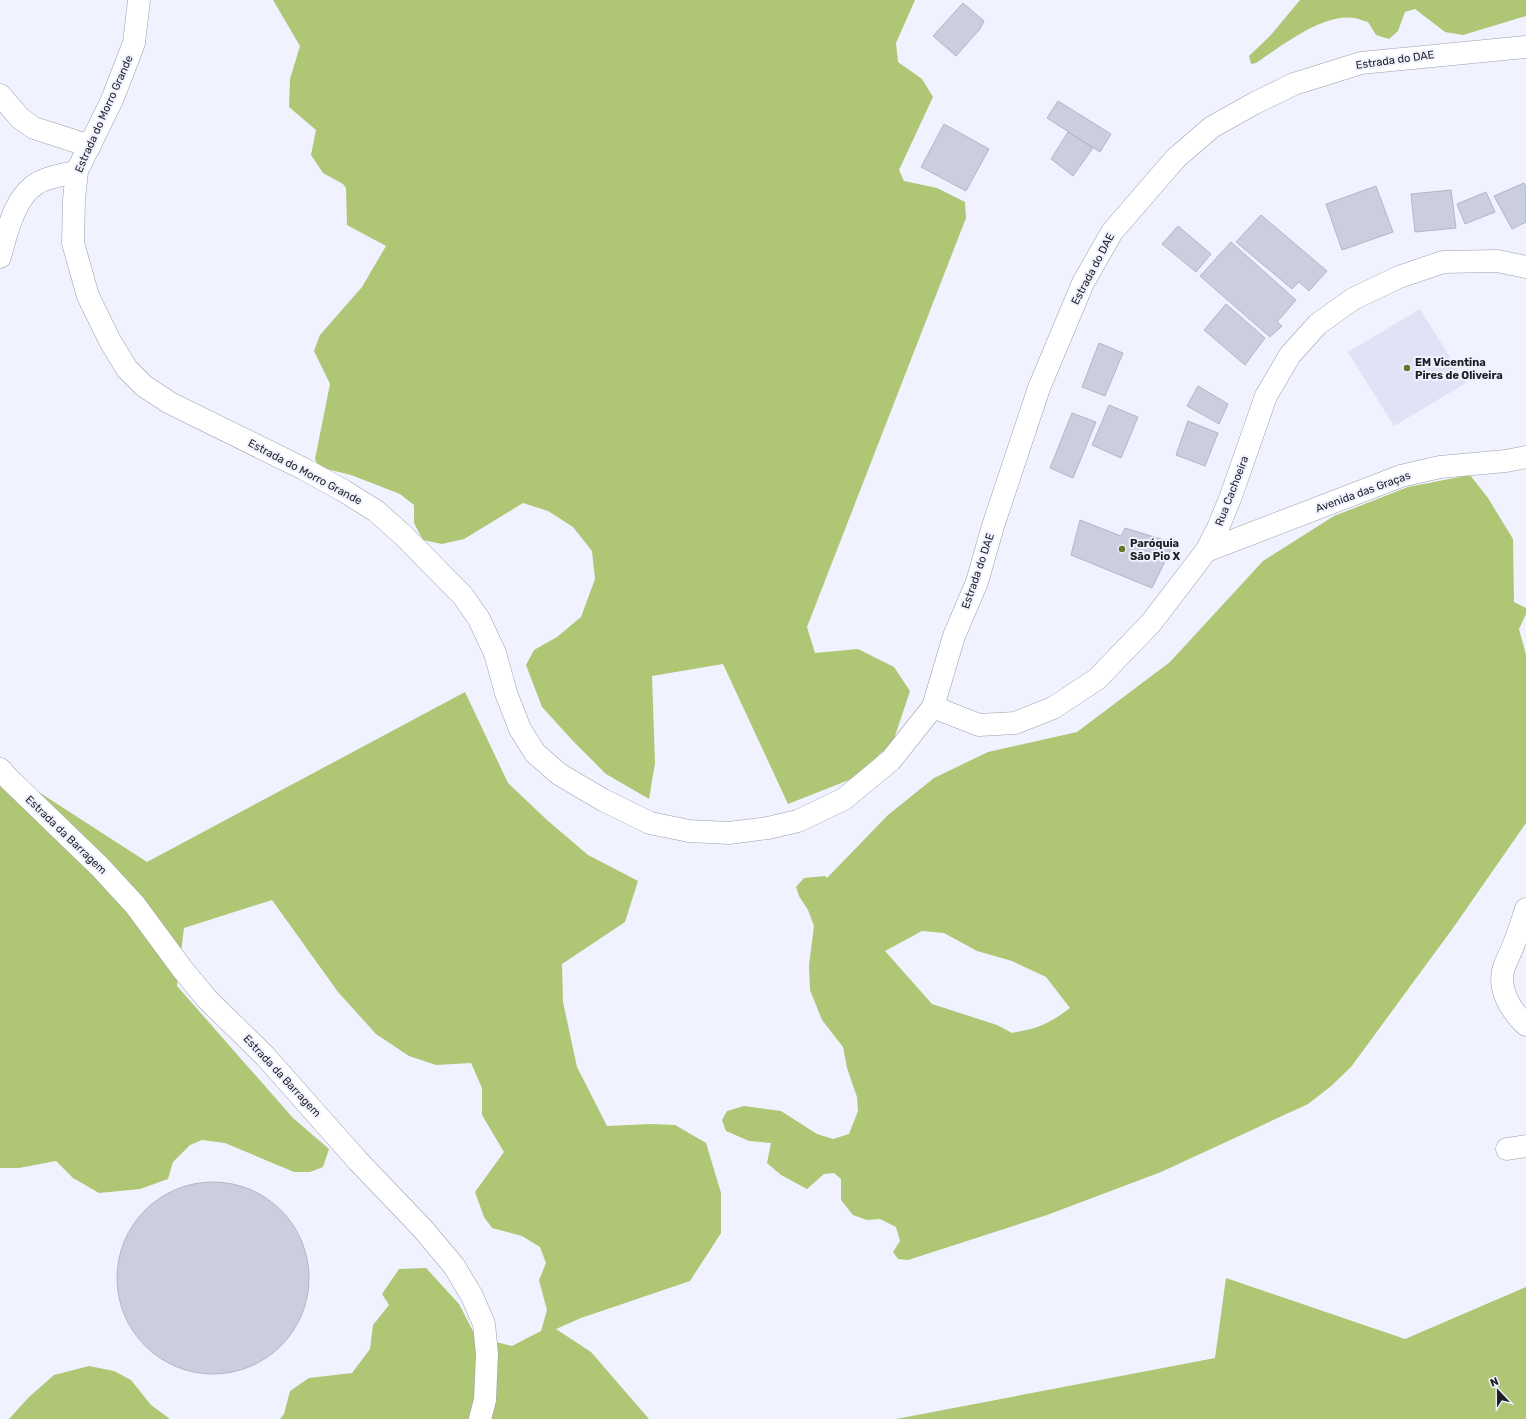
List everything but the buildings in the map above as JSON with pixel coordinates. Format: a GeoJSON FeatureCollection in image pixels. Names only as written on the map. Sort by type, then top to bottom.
{"type":"FeatureCollection","features":[{"type":"Feature","properties":{"kind":"street","name":"Estrada do Morro Grande"},"geometry":{"type":"LineString","coordinates":[[139,0],[134,43],[112,100],[77,171],[74,199],[74,243],[88,296],[110,341],[127,369],[144,386],[170,403],[304,469],[344,491],[376,511],[404,536],[463,596],[479,619],[495,653],[506,693],[520,729],[535,752],[566,777],[603,800],[650,823],[688,831],[729,833],[768,828],[798,821],[844,800],[891,760],[932,707]]}},
{"type":"Feature","properties":{"kind":"street","name":"Estrada do DAE"},"geometry":{"type":"LineString","coordinates":[[932,707],[954,636],[977,582],[993,526],[1039,388],[1083,283],[1112,232],[1176,158],[1212,127],[1254,103],[1294,84],[1316,77],[1361,63],[1526,47]]}},
{"type":"Feature","properties":{"kind":"street"},"geometry":{"type":"LineString","coordinates":[[0,95],[20,118],[34,128],[90,146]]}},
{"type":"Feature","properties":{"kind":"street"},"geometry":{"type":"LineString","coordinates":[[0,257],[5,238],[18,205],[28,190],[43,180],[77,171]]}},
{"type":"Feature","properties":{"kind":"street","name":"Rua Cachoeira"},"geometry":{"type":"LineString","coordinates":[[932,707],[979,725],[1015,723],[1053,708],[1097,679],[1151,623],[1206,551],[1218,528],[1231,496],[1266,396],[1290,355],[1318,324],[1353,299],[1399,277],[1443,262],[1497,261],[1526,267]]}},
{"type":"Feature","properties":{"kind":"street","name":"Avenida das Graças"},"geometry":{"type":"LineString","coordinates":[[1206,551],[1401,476],[1440,467],[1526,457]]}},
{"type":"Feature","properties":{"kind":"street","name":"Estrada da Barragem"},"geometry":{"type":"LineString","coordinates":[[0,769],[100,867],[135,905],[183,970],[208,999],[265,1056],[358,1161],[423,1229],[454,1266],[472,1296],[484,1324],[487,1354],[485,1400],[480,1419]]}},
{"type":"Feature","properties":{"kind":"street"},"geometry":{"type":"LineString","coordinates":[[1526,908],[1517,937],[1504,969],[1503,984],[1506,1000],[1514,1013],[1526,1025]]}},
{"type":"Feature","properties":{"kind":"shaded area","name":"EM Vicentina Pires de Oliveira"},"geometry":{"type":"Polygon","coordinates":[[[1420,309],[1466,383],[1394,426],[1348,352],[1420,309]]]}},
{"type":"Feature","properties":{"kind":"green space"},"geometry":{"type":"Polygon","coordinates":[[[273,0],[915,0],[896,43],[898,62],[922,79],[933,97],[899,170],[904,181],[937,188],[965,202],[966,218],[807,627],[815,653],[858,649],[894,667],[910,691],[893,742],[854,778],[788,804],[723,664],[652,676],[655,763],[649,799],[606,774],[573,741],[542,707],[526,665],[534,650],[557,637],[581,617],[595,579],[592,551],[573,527],[548,511],[523,503],[464,539],[442,544],[423,540],[414,523],[414,505],[400,494],[351,475],[319,467],[315,459],[330,384],[314,351],[320,335],[362,287],[386,246],[347,225],[346,188],[343,184],[323,173],[311,155],[316,130],[289,107],[290,79],[300,46],[273,0]]]}},
{"type":"Feature","properties":{"kind":"green space"},"geometry":{"type":"Polygon","coordinates":[[[1300,0],[1526,0],[1526,16],[1463,35],[1445,32],[1415,9],[1405,12],[1398,31],[1389,39],[1376,35],[1368,22],[1355,18],[1341,18],[1315,26],[1289,40],[1256,63],[1251,64],[1249,56],[1270,36],[1300,0]]]}},
{"type":"Feature","properties":{"kind":"green space"},"geometry":{"type":"Polygon","coordinates":[[[1470,475],[1488,498],[1513,539],[1514,602],[1526,608],[1526,614],[1519,629],[1526,655],[1526,823],[1453,928],[1351,1067],[1330,1087],[1308,1104],[1161,1172],[1047,1215],[908,1260],[898,1259],[893,1252],[900,1241],[896,1227],[880,1219],[867,1220],[853,1215],[841,1200],[841,1179],[834,1173],[824,1174],[807,1189],[781,1175],[767,1163],[771,1143],[749,1141],[726,1131],[722,1120],[727,1111],[744,1106],[781,1111],[817,1134],[833,1139],[849,1134],[858,1111],[857,1097],[847,1068],[843,1047],[822,1020],[810,990],[809,965],[814,926],[808,910],[799,896],[796,887],[804,878],[825,876],[827,878],[888,815],[934,778],[988,752],[1077,732],[1170,662],[1263,561],[1334,516],[1408,487],[1470,475]],[[922,931],[885,951],[932,1004],[997,1025],[1012,1033],[1042,1025],[1070,1008],[1046,977],[1012,961],[977,951],[944,933],[922,931]]]}},
{"type":"Feature","properties":{"kind":"green space"},"geometry":{"type":"Polygon","coordinates":[[[465,692],[508,783],[547,820],[588,855],[638,881],[625,922],[562,964],[563,1002],[577,1067],[607,1126],[650,1124],[675,1125],[706,1143],[721,1193],[721,1233],[690,1281],[581,1318],[556,1329],[591,1352],[649,1419],[280,1419],[284,1414],[290,1391],[309,1378],[352,1373],[370,1349],[373,1325],[389,1305],[382,1294],[399,1269],[426,1268],[459,1304],[476,1337],[512,1346],[541,1331],[547,1310],[539,1280],[546,1263],[540,1247],[522,1236],[492,1228],[484,1217],[475,1192],[504,1152],[482,1115],[482,1088],[471,1063],[436,1065],[409,1056],[376,1034],[338,992],[272,900],[184,928],[177,986],[293,1118],[329,1149],[323,1167],[310,1172],[294,1172],[225,1143],[202,1140],[190,1145],[173,1162],[168,1179],[140,1189],[99,1193],[73,1178],[56,1161],[19,1168],[0,1168],[0,767],[147,862],[465,692]]]}},
{"type":"Feature","properties":{"kind":"green space"},"geometry":{"type":"Polygon","coordinates":[[[1226,1278],[1405,1339],[1526,1287],[1526,1419],[896,1419],[1215,1358],[1226,1278]]]}},
{"type":"Feature","properties":{"kind":"green space"},"geometry":{"type":"Polygon","coordinates":[[[89,1366],[114,1371],[131,1380],[151,1405],[170,1419],[9,1419],[29,1397],[54,1375],[89,1366]]]}},
{"type":"Feature","properties":{"kind":"place","name":"EM Vicentina Pires de Oliveira"},"geometry":{"type":"Point","coordinates":[1407,368]}},
{"type":"Feature","properties":{"kind":"place","name":"Paróquia São Pio X"},"geometry":{"type":"Point","coordinates":[1122,549]}}]}
